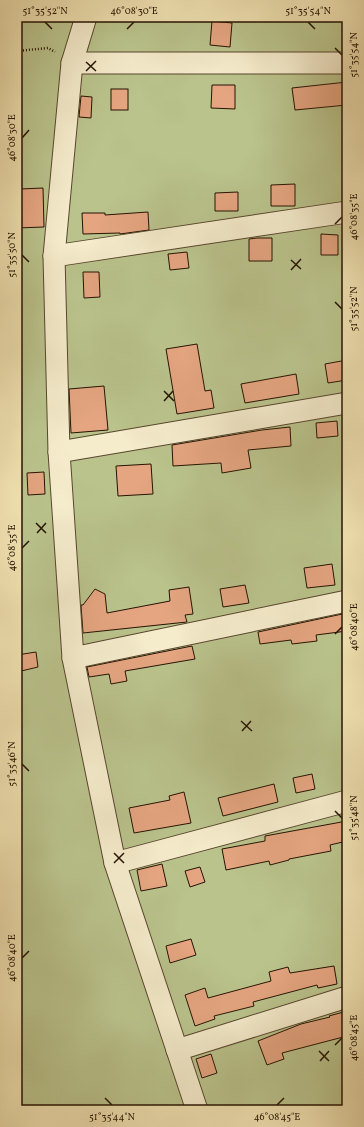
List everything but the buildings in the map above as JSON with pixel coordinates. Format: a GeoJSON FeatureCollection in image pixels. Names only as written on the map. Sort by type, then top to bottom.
{"type":"FeatureCollection","features":[{"type":"Feature","properties":{"kind":"lane"},"geometry":{"type":"LineString","coordinates":[[86,17],[72,63],[54,256],[59,452],[73,658],[114,863],[197,1110]]}},
{"type":"Feature","properties":{"kind":"lane"},"geometry":{"type":"LineString","coordinates":[[72,63],[347,63]]}},
{"type":"Feature","properties":{"kind":"lane"},"geometry":{"type":"LineString","coordinates":[[54,256],[347,212]]}},
{"type":"Feature","properties":{"kind":"lane"},"geometry":{"type":"LineString","coordinates":[[59,452],[347,403]]}},
{"type":"Feature","properties":{"kind":"lane"},"geometry":{"type":"LineString","coordinates":[[73,658],[347,601]]}},
{"type":"Feature","properties":{"kind":"lane"},"geometry":{"type":"LineString","coordinates":[[114,863],[347,801]]}},
{"type":"Feature","properties":{"kind":"lane"},"geometry":{"type":"LineString","coordinates":[[177,1050],[347,997]]}},
{"type":"Feature","properties":{"kind":"path"},"geometry":{"type":"LineString","coordinates":[[17,51],[48,48],[72,63]]}},
{"type":"Feature","properties":{"kind":"green space"},"geometry":{"type":"Polygon","coordinates":[[[17,17],[347,17],[347,1110],[17,1110],[17,17]]]}}]}
